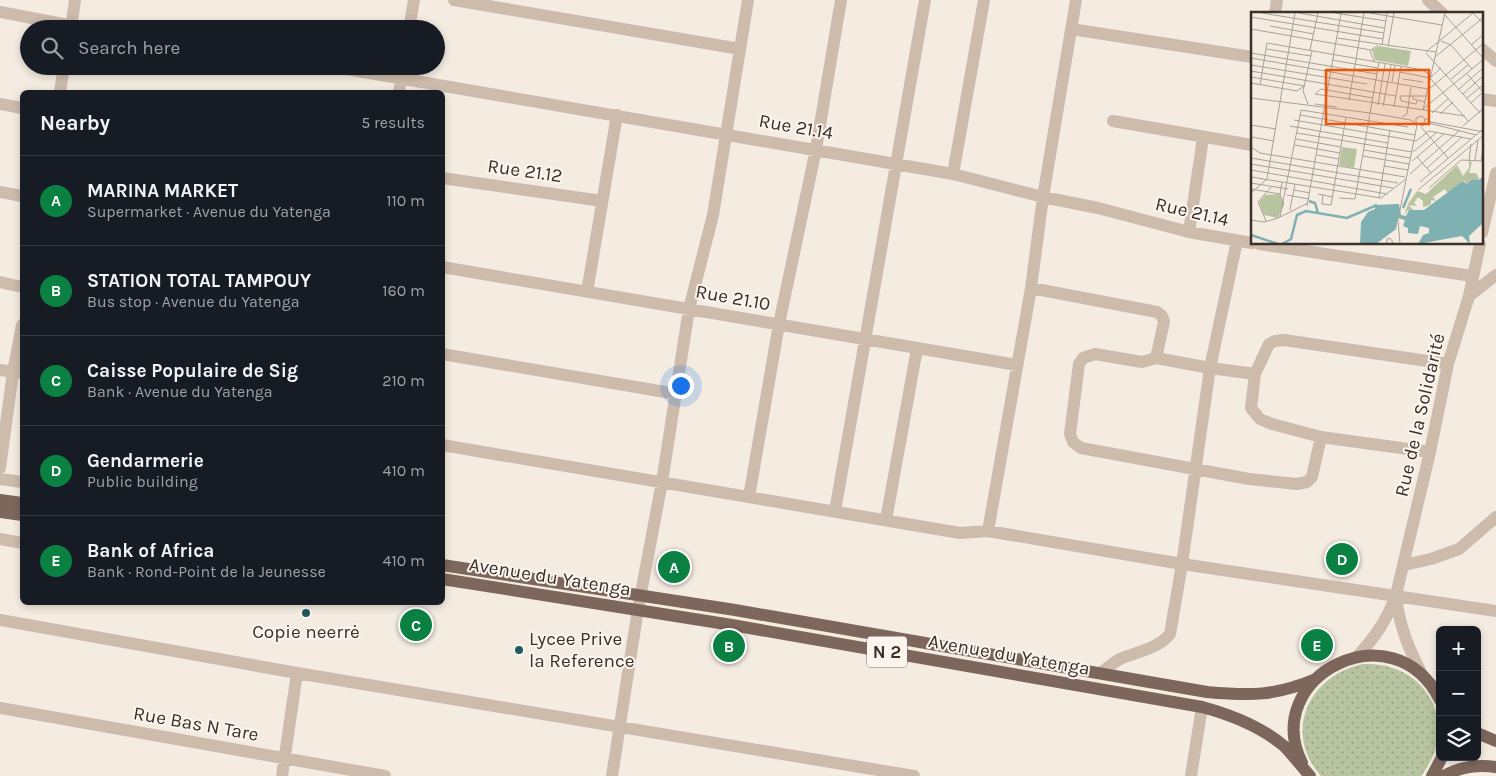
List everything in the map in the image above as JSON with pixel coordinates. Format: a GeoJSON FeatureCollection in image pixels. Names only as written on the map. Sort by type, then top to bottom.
{"type":"FeatureCollection","features":[{"type":"Feature","properties":{"kind":"main road"},"geometry":{"type":"LineString","coordinates":[[0,500],[20,503]]}},
{"type":"Feature","properties":{"kind":"main road"},"geometry":{"type":"LineString","coordinates":[[0,512],[20,515]]}},
{"type":"Feature","properties":{"kind":"main road","name":"Avenue du Yatenga"},"geometry":{"type":"LineString","coordinates":[[445,565],[735,610],[1207,692],[1240,695],[1276,692],[1294,688],[1316,679]]}},
{"type":"Feature","properties":{"kind":"main road","name":"Avenue du Yatenga"},"geometry":{"type":"LineString","coordinates":[[445,579],[638,610],[1202,707],[1227,713],[1269,735],[1285,747],[1310,776]]}},
{"type":"Feature","properties":{"kind":"main road","name":"N 2"},"geometry":{"type":"LineString","coordinates":[[1310,776],[1301,760],[1295,732],[1300,703],[1316,679],[1339,662],[1357,657],[1373,656],[1396,660],[1411,667],[1423,676],[1436,694]]}},
{"type":"Feature","properties":{"kind":"main road"},"geometry":{"type":"LineString","coordinates":[[1036,678],[1039,664]]}},
{"type":"Feature","properties":{"kind":"main road"},"geometry":{"type":"LineString","coordinates":[[1481,735],[1496,741]]}},
{"type":"Feature","properties":{"kind":"main road"},"geometry":{"type":"LineString","coordinates":[[1432,776],[1440,761]]}},
{"type":"Feature","properties":{"kind":"main road"},"geometry":{"type":"LineString","coordinates":[[1444,776],[1454,770],[1469,766],[1493,768]]}},
{"type":"Feature","properties":{"kind":"street"},"geometry":{"type":"LineString","coordinates":[[72,20],[75,0]]}},
{"type":"Feature","properties":{"kind":"street"},"geometry":{"type":"LineString","coordinates":[[411,20],[414,0]]}},
{"type":"Feature","properties":{"kind":"street"},"geometry":{"type":"LineString","coordinates":[[454,0],[740,49]]}},
{"type":"Feature","properties":{"kind":"street"},"geometry":{"type":"LineString","coordinates":[[612,776],[640,596],[662,482],[689,309],[713,214],[748,0]]}},
{"type":"Feature","properties":{"kind":"street"},"geometry":{"type":"LineString","coordinates":[[749,497],[779,324],[816,149],[841,0]]}},
{"type":"Feature","properties":{"kind":"street"},"geometry":{"type":"LineString","coordinates":[[835,512],[925,0]]}},
{"type":"Feature","properties":{"kind":"street"},"geometry":{"type":"LineString","coordinates":[[953,174],[984,0]]}},
{"type":"Feature","properties":{"kind":"street"},"geometry":{"type":"LineString","coordinates":[[988,531],[1031,288],[1043,196],[1076,0]]}},
{"type":"Feature","properties":{"kind":"street"},"geometry":{"type":"LineString","coordinates":[[1428,0],[1441,12]]}},
{"type":"Feature","properties":{"kind":"street"},"geometry":{"type":"LineString","coordinates":[[0,12],[38,20]]}},
{"type":"Feature","properties":{"kind":"street"},"geometry":{"type":"LineString","coordinates":[[1071,29],[1251,58]]}},
{"type":"Feature","properties":{"kind":"street"},"geometry":{"type":"LineString","coordinates":[[1484,51],[1496,61]]}},
{"type":"Feature","properties":{"kind":"street"},"geometry":{"type":"LineString","coordinates":[[60,90],[63,75]]}},
{"type":"Feature","properties":{"kind":"street"},"geometry":{"type":"LineString","coordinates":[[398,90],[401,75]]}},
{"type":"Feature","properties":{"kind":"street","name":"Rue 21.14"},"geometry":{"type":"LineString","coordinates":[[417,75],[616,115],[953,174],[1098,208],[1189,232],[1251,243]]}},
{"type":"Feature","properties":{"kind":"street"},"geometry":{"type":"LineString","coordinates":[[0,104],[20,108]]}},
{"type":"Feature","properties":{"kind":"street"},"geometry":{"type":"LineString","coordinates":[[587,292],[616,115]]}},
{"type":"Feature","properties":{"kind":"street"},"geometry":{"type":"LineString","coordinates":[[1113,121],[1251,146]]}},
{"type":"Feature","properties":{"kind":"street"},"geometry":{"type":"LineString","coordinates":[[1189,232],[1203,138]]}},
{"type":"Feature","properties":{"kind":"street"},"geometry":{"type":"LineString","coordinates":[[1484,224],[1496,173]]}},
{"type":"Feature","properties":{"kind":"street","name":"Rue 21.12"},"geometry":{"type":"LineString","coordinates":[[445,178],[602,201]]}},
{"type":"Feature","properties":{"kind":"street"},"geometry":{"type":"LineString","coordinates":[[0,192],[20,196]]}},
{"type":"Feature","properties":{"kind":"street"},"geometry":{"type":"LineString","coordinates":[[1100,673],[1119,659],[1150,649],[1164,641],[1170,634],[1210,368],[1236,241]]}},
{"type":"Feature","properties":{"kind":"street"},"geometry":{"type":"LineString","coordinates":[[1278,245],[1296,246],[1472,276]]}},
{"type":"Feature","properties":{"kind":"street","name":"Rue de la Solidarité"},"geometry":{"type":"LineString","coordinates":[[1357,657],[1389,615],[1396,595],[1430,452],[1448,364],[1469,296],[1480,245]]}},
{"type":"Feature","properties":{"kind":"street","name":"Rue 21.10"},"geometry":{"type":"LineString","coordinates":[[445,268],[1017,365]]}},
{"type":"Feature","properties":{"kind":"street"},"geometry":{"type":"LineString","coordinates":[[1469,296],[1496,275]]}},
{"type":"Feature","properties":{"kind":"street"},"geometry":{"type":"LineString","coordinates":[[0,282],[20,286]]}},
{"type":"Feature","properties":{"kind":"street"},"geometry":{"type":"LineString","coordinates":[[1031,288],[1158,312],[1164,322],[1156,358]]}},
{"type":"Feature","properties":{"kind":"street"},"geometry":{"type":"LineString","coordinates":[[1430,452],[1321,437],[1260,419],[1251,408],[1255,374],[1269,344],[1284,340],[1448,364]]}},
{"type":"Feature","properties":{"kind":"street"},"geometry":{"type":"LineString","coordinates":[[0,468],[18,373],[20,349]]}},
{"type":"Feature","properties":{"kind":"street"},"geometry":{"type":"LineString","coordinates":[[886,520],[917,349]]}},
{"type":"Feature","properties":{"kind":"street"},"geometry":{"type":"LineString","coordinates":[[1255,374],[1156,358],[1142,362],[1095,354],[1083,358],[1079,364],[1070,434],[1073,442],[1081,448],[1249,479],[1298,484],[1307,482],[1312,477],[1321,437]]}},
{"type":"Feature","properties":{"kind":"street"},"geometry":{"type":"LineString","coordinates":[[445,355],[676,394]]}},
{"type":"Feature","properties":{"kind":"street"},"geometry":{"type":"LineString","coordinates":[[0,370],[18,373]]}},
{"type":"Feature","properties":{"kind":"street"},"geometry":{"type":"LineString","coordinates":[[445,446],[960,533],[988,531],[1182,564],[1496,611]]}},
{"type":"Feature","properties":{"kind":"street"},"geometry":{"type":"LineString","coordinates":[[0,479],[20,482]]}},
{"type":"Feature","properties":{"kind":"street"},"geometry":{"type":"LineString","coordinates":[[1404,564],[1431,559],[1459,549],[1496,516]]}},
{"type":"Feature","properties":{"kind":"street"},"geometry":{"type":"LineString","coordinates":[[0,539],[20,543]]}},
{"type":"Feature","properties":{"kind":"street","name":"Rue de la Solidarité"},"geometry":{"type":"LineString","coordinates":[[1396,595],[1398,614],[1407,645],[1423,676]]}},
{"type":"Feature","properties":{"kind":"street"},"geometry":{"type":"LineString","coordinates":[[0,620],[296,673],[914,776]]}},
{"type":"Feature","properties":{"kind":"street"},"geometry":{"type":"LineString","coordinates":[[282,776],[296,673]]}},
{"type":"Feature","properties":{"kind":"street"},"geometry":{"type":"LineString","coordinates":[[1191,776],[1202,707]]}},
{"type":"Feature","properties":{"kind":"street","name":"Rue Bas N Tare"},"geometry":{"type":"LineString","coordinates":[[0,708],[385,776]]}},
{"type":"Feature","properties":{"kind":"green space"},"geometry":{"type":"Polygon","coordinates":[[[1363,664],[1386,666],[1405,673],[1420,685],[1431,700],[1436,714],[1436,745],[1433,756],[1421,776],[1321,776],[1309,759],[1304,741],[1303,724],[1307,708],[1316,693],[1328,680],[1344,670],[1363,664]]]}},
{"type":"Feature","properties":{"kind":"place","name":"Gendarmerie"},"geometry":{"type":"Point","coordinates":[1342,559]}},
{"type":"Feature","properties":{"kind":"place","name":"MARINA MARKET"},"geometry":{"type":"Point","coordinates":[674,567]}},
{"type":"Feature","properties":{"kind":"place","name":"Copie neerrė"},"geometry":{"type":"Point","coordinates":[306,613]}},
{"type":"Feature","properties":{"kind":"place","name":"Caisse Populaire de Sig"},"geometry":{"type":"Point","coordinates":[416,625]}},
{"type":"Feature","properties":{"kind":"place","name":"Bank of Africa"},"geometry":{"type":"Point","coordinates":[1317,645]}},
{"type":"Feature","properties":{"kind":"place","name":"STATION TOTAL TAMPOUY"},"geometry":{"type":"Point","coordinates":[729,646]}},
{"type":"Feature","properties":{"kind":"place","name":"Lycee Prive la Reference"},"geometry":{"type":"Point","coordinates":[519,650]}}]}
